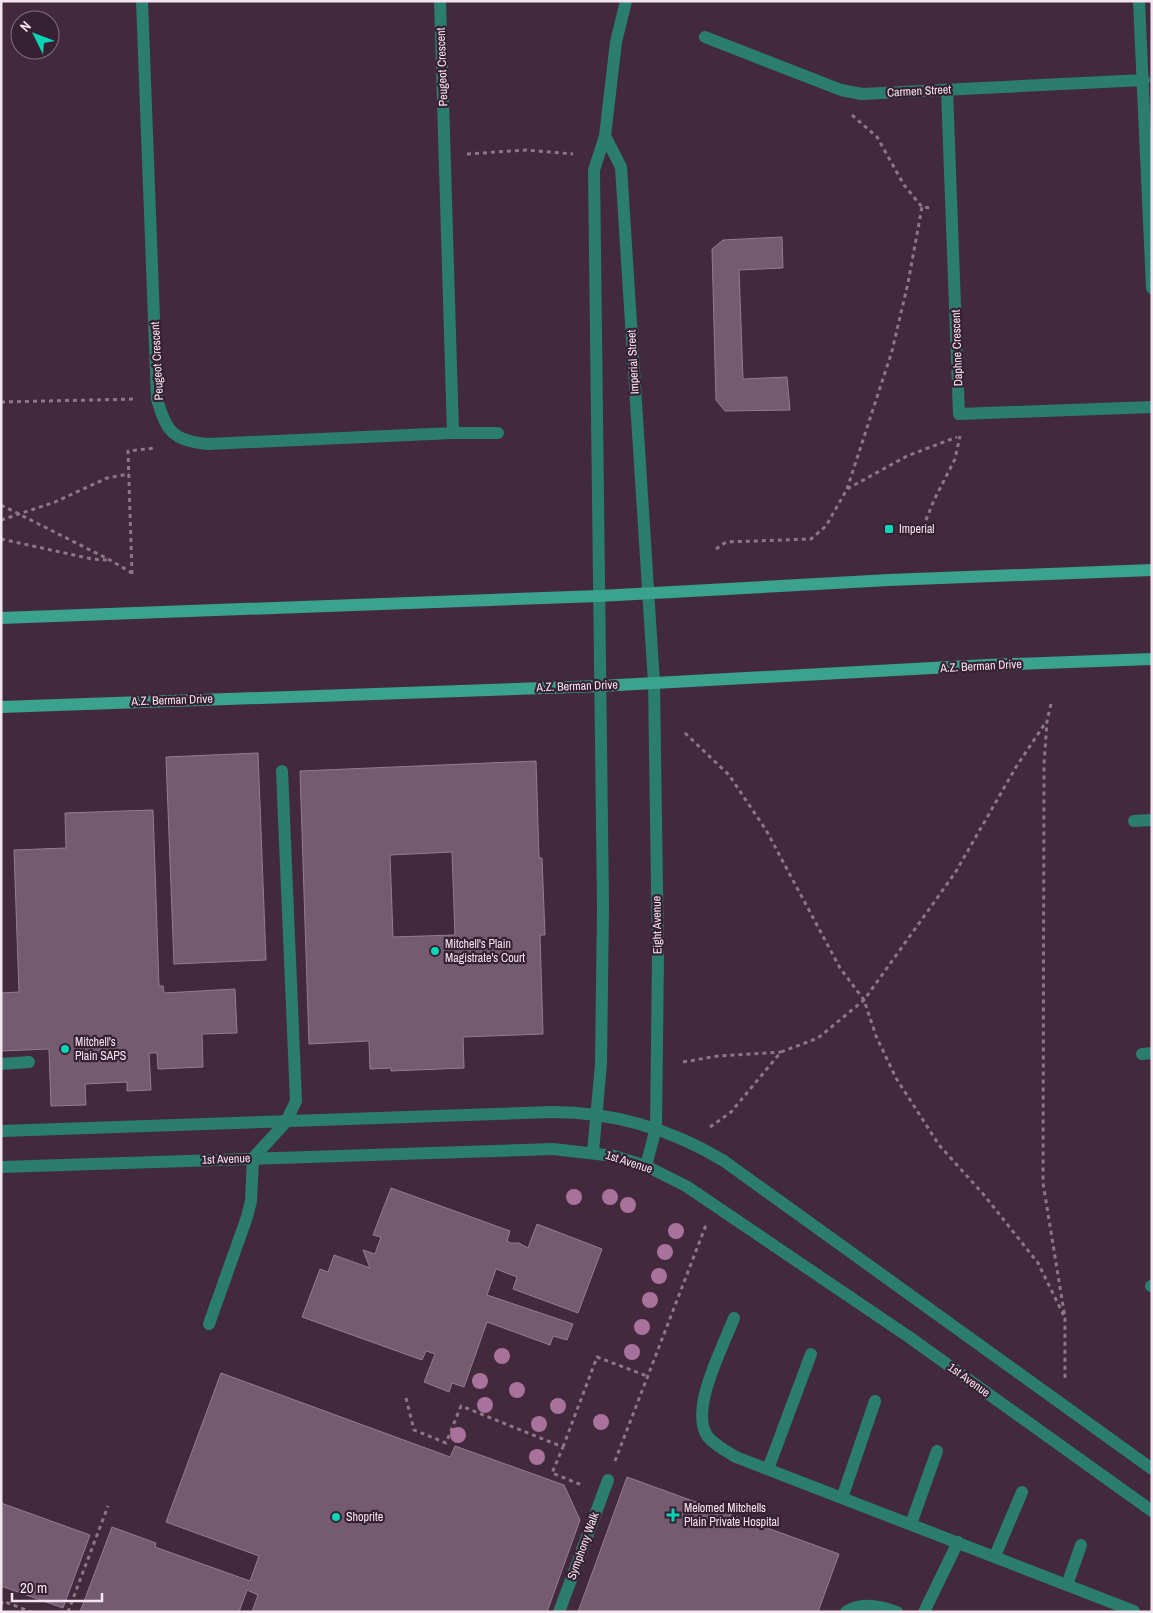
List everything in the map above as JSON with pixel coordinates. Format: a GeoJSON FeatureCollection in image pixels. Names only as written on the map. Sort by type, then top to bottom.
{"type":"FeatureCollection","features":[{"type":"Feature","properties":{"kind":"main road"},"geometry":{"type":"LineString","coordinates":[[1,618],[599,596],[889,580],[1152,570]]}},
{"type":"Feature","properties":{"kind":"main road","name":"A.Z. Berman Drive"},"geometry":{"type":"LineString","coordinates":[[1,707],[600,686],[987,665],[1152,659]]}},
{"type":"Feature","properties":{"kind":"street","name":"Peugeot Crescent"},"geometry":{"type":"LineString","coordinates":[[142,1],[157,399],[163,420],[169,430],[178,438],[193,443],[208,444],[453,433],[498,433]]}},
{"type":"Feature","properties":{"kind":"street","name":"Peugeot Crescent"},"geometry":{"type":"LineString","coordinates":[[440,1],[453,433]]}},
{"type":"Feature","properties":{"kind":"street"},"geometry":{"type":"LineString","coordinates":[[592,1152],[601,1064],[604,907],[594,170],[605,136],[616,42],[626,1]]}},
{"type":"Feature","properties":{"kind":"street"},"geometry":{"type":"LineString","coordinates":[[1139,1],[1152,288]]}},
{"type":"Feature","properties":{"kind":"street","name":"Carmen Street"},"geometry":{"type":"LineString","coordinates":[[705,37],[841,90],[878,94],[1144,80]]}},
{"type":"Feature","properties":{"kind":"street","name":"Daphne Crescent"},"geometry":{"type":"LineString","coordinates":[[947,90],[960,414]]}},
{"type":"Feature","properties":{"kind":"street","name":"Imperial Street"},"geometry":{"type":"LineString","coordinates":[[605,136],[621,167],[654,683]]}},
{"type":"Feature","properties":{"kind":"street"},"geometry":{"type":"LineString","coordinates":[[960,414],[1152,406]]}},
{"type":"Feature","properties":{"kind":"street","name":"Eight Avenue"},"geometry":{"type":"LineString","coordinates":[[646,1166],[656,1128],[658,956],[654,683]]}},
{"type":"Feature","properties":{"kind":"street"},"geometry":{"type":"LineString","coordinates":[[209,1324],[247,1217],[251,1201],[254,1158],[286,1122],[296,1101],[282,771]]}},
{"type":"Feature","properties":{"kind":"street"},"geometry":{"type":"LineString","coordinates":[[1134,821],[1152,820]]}},
{"type":"Feature","properties":{"kind":"street"},"geometry":{"type":"LineString","coordinates":[[1,1064],[29,1062]]}},
{"type":"Feature","properties":{"kind":"street"},"geometry":{"type":"LineString","coordinates":[[1,1131],[552,1112],[597,1115],[656,1128],[677,1136],[724,1161],[1152,1469]]}},
{"type":"Feature","properties":{"kind":"street","name":"1st Avenue"},"geometry":{"type":"LineString","coordinates":[[1,1167],[554,1149],[592,1152],[646,1166],[703,1197],[909,1337],[1152,1511]]}},
{"type":"Feature","properties":{"kind":"street"},"geometry":{"type":"LineString","coordinates":[[734,1318],[704,1394],[701,1411],[707,1436],[719,1447],[736,1457],[1134,1611]]}},
{"type":"Feature","properties":{"kind":"street"},"geometry":{"type":"LineString","coordinates":[[768,1469],[811,1354]]}},
{"type":"Feature","properties":{"kind":"street"},"geometry":{"type":"LineString","coordinates":[[842,1498],[875,1401]]}},
{"type":"Feature","properties":{"kind":"street"},"geometry":{"type":"LineString","coordinates":[[911,1524],[937,1452]]}},
{"type":"Feature","properties":{"kind":"street","name":"Symphony Walk"},"geometry":{"type":"LineString","coordinates":[[559,1612],[608,1480]]}},
{"type":"Feature","properties":{"kind":"street"},"geometry":{"type":"LineString","coordinates":[[995,1556],[1022,1492]]}},
{"type":"Feature","properties":{"kind":"street"},"geometry":{"type":"LineString","coordinates":[[924,1612],[958,1542]]}},
{"type":"Feature","properties":{"kind":"street"},"geometry":{"type":"LineString","coordinates":[[1067,1585],[1081,1545]]}},
{"type":"Feature","properties":{"kind":"street"},"geometry":{"type":"LineString","coordinates":[[846,1612],[860,1606],[876,1607],[897,1612]]}},
{"type":"Feature","properties":{"kind":"path"},"geometry":{"type":"LineString","coordinates":[[844,111],[852,114],[877,137],[904,185],[922,207],[951,209]]}},
{"type":"Feature","properties":{"kind":"path"},"geometry":{"type":"LineString","coordinates":[[460,154],[526,150],[573,154]]}},
{"type":"Feature","properties":{"kind":"path"},"geometry":{"type":"LineString","coordinates":[[716,549],[726,542],[812,539],[826,526],[847,489],[892,351],[908,284],[922,207]]}},
{"type":"Feature","properties":{"kind":"path"},"geometry":{"type":"LineString","coordinates":[[1,402],[157,399]]}},
{"type":"Feature","properties":{"kind":"path"},"geometry":{"type":"LineString","coordinates":[[920,535],[934,500],[955,459],[960,436],[960,414]]}},
{"type":"Feature","properties":{"kind":"path"},"geometry":{"type":"LineString","coordinates":[[847,489],[907,456],[960,436]]}},
{"type":"Feature","properties":{"kind":"path"},"geometry":{"type":"LineString","coordinates":[[1,505],[110,560],[132,574],[128,451],[155,448]]}},
{"type":"Feature","properties":{"kind":"path"},"geometry":{"type":"LineString","coordinates":[[1,520],[54,502],[107,478],[128,474]]}},
{"type":"Feature","properties":{"kind":"path"},"geometry":{"type":"LineString","coordinates":[[1,539],[92,559],[110,560]]}},
{"type":"Feature","properties":{"kind":"path"},"geometry":{"type":"LineString","coordinates":[[1051,704],[1047,721],[1044,764],[1042,879],[1043,1183],[1065,1318],[1065,1382]]}},
{"type":"Feature","properties":{"kind":"path"},"geometry":{"type":"LineString","coordinates":[[683,1062],[718,1056],[781,1052],[818,1038],[864,1000],[955,873],[1016,767],[1047,721]]}},
{"type":"Feature","properties":{"kind":"path"},"geometry":{"type":"LineString","coordinates":[[685,733],[729,775],[766,830],[840,968],[864,1000],[876,1036],[896,1078],[939,1145],[984,1195],[1038,1263],[1065,1318]]}},
{"type":"Feature","properties":{"kind":"path"},"geometry":{"type":"LineString","coordinates":[[709,1128],[731,1112],[781,1052]]}},
{"type":"Feature","properties":{"kind":"path"},"geometry":{"type":"LineString","coordinates":[[608,1480],[706,1225]]}},
{"type":"Feature","properties":{"kind":"path"},"geometry":{"type":"LineString","coordinates":[[603,1493],[552,1474],[597,1357],[647,1376]]}},
{"type":"Feature","properties":{"kind":"path"},"geometry":{"type":"LineString","coordinates":[[406,1398],[414,1430],[446,1443],[461,1406],[563,1447]]}},
{"type":"Feature","properties":{"kind":"path"},"geometry":{"type":"LineString","coordinates":[[68,1612],[108,1506]]}},
{"type":"Feature","properties":{"kind":"path"},"geometry":{"type":"LineString","coordinates":[[1,1605],[3,1601],[31,1612]]}},
{"type":"Feature","properties":{"kind":"building"},"geometry":{"type":"Polygon","coordinates":[[[782,237],[783,268],[739,270],[743,379],[787,377],[790,410],[725,411],[716,400],[712,249],[723,240],[782,237]]]}},
{"type":"Feature","properties":{"kind":"building"},"geometry":{"type":"Polygon","coordinates":[[[258,753],[266,960],[174,964],[166,757],[258,753]]]}},
{"type":"Feature","properties":{"kind":"building"},"geometry":{"type":"Polygon","coordinates":[[[536,761],[539,858],[542,858],[545,935],[540,935],[543,1034],[463,1037],[464,1068],[391,1071],[391,1068],[370,1069],[369,1041],[309,1044],[300,771],[536,761]],[[452,852],[390,855],[393,937],[455,935],[452,852]]]}},
{"type":"Feature","properties":{"kind":"building"},"geometry":{"type":"Polygon","coordinates":[[[153,810],[159,986],[163,986],[164,993],[235,989],[237,1033],[202,1034],[203,1067],[158,1069],[157,1053],[149,1053],[151,1090],[127,1091],[127,1082],[85,1084],[86,1105],[51,1106],[49,1049],[1,1051],[1,993],[19,992],[14,850],[66,848],[65,813],[153,810]]]}},
{"type":"Feature","properties":{"kind":"building"},"geometry":{"type":"Polygon","coordinates":[[[391,1188],[510,1231],[507,1241],[519,1243],[528,1248],[537,1224],[602,1249],[578,1313],[513,1289],[517,1277],[496,1269],[487,1295],[573,1324],[567,1340],[553,1336],[550,1345],[487,1322],[464,1387],[452,1383],[449,1392],[424,1382],[435,1354],[426,1351],[422,1360],[302,1317],[320,1269],[328,1272],[334,1255],[370,1268],[363,1250],[375,1254],[381,1237],[373,1235],[391,1188]]]}},
{"type":"Feature","properties":{"kind":"building"},"geometry":{"type":"Polygon","coordinates":[[[221,1373],[450,1457],[455,1446],[564,1485],[580,1520],[547,1612],[252,1612],[258,1595],[247,1590],[239,1612],[80,1612],[112,1527],[156,1543],[155,1547],[250,1581],[259,1556],[166,1522],[221,1373]]]}},
{"type":"Feature","properties":{"kind":"building","name":"Melomed Mitchells Plain Private Hospital"},"geometry":{"type":"Polygon","coordinates":[[[627,1477],[839,1554],[818,1612],[578,1612],[627,1477]]]}},
{"type":"Feature","properties":{"kind":"building"},"geometry":{"type":"Polygon","coordinates":[[[1,1503],[90,1535],[63,1608],[1,1586],[1,1503]]]}},
{"type":"Feature","properties":{"kind":"place","name":"Imperial"},"geometry":{"type":"Point","coordinates":[889,529]}},
{"type":"Feature","properties":{"kind":"place","name":"Mitchell's Plain Magistrate's Court"},"geometry":{"type":"Point","coordinates":[435,951]}},
{"type":"Feature","properties":{"kind":"place","name":"Mitchell's Plain SAPS"},"geometry":{"type":"Point","coordinates":[65,1049]}},
{"type":"Feature","properties":{"kind":"place","name":"Melomed Mitchells Plain Private Hospital"},"geometry":{"type":"Point","coordinates":[673,1515]}},
{"type":"Feature","properties":{"kind":"place","name":"Shoprite"},"geometry":{"type":"Point","coordinates":[336,1517]}}]}
